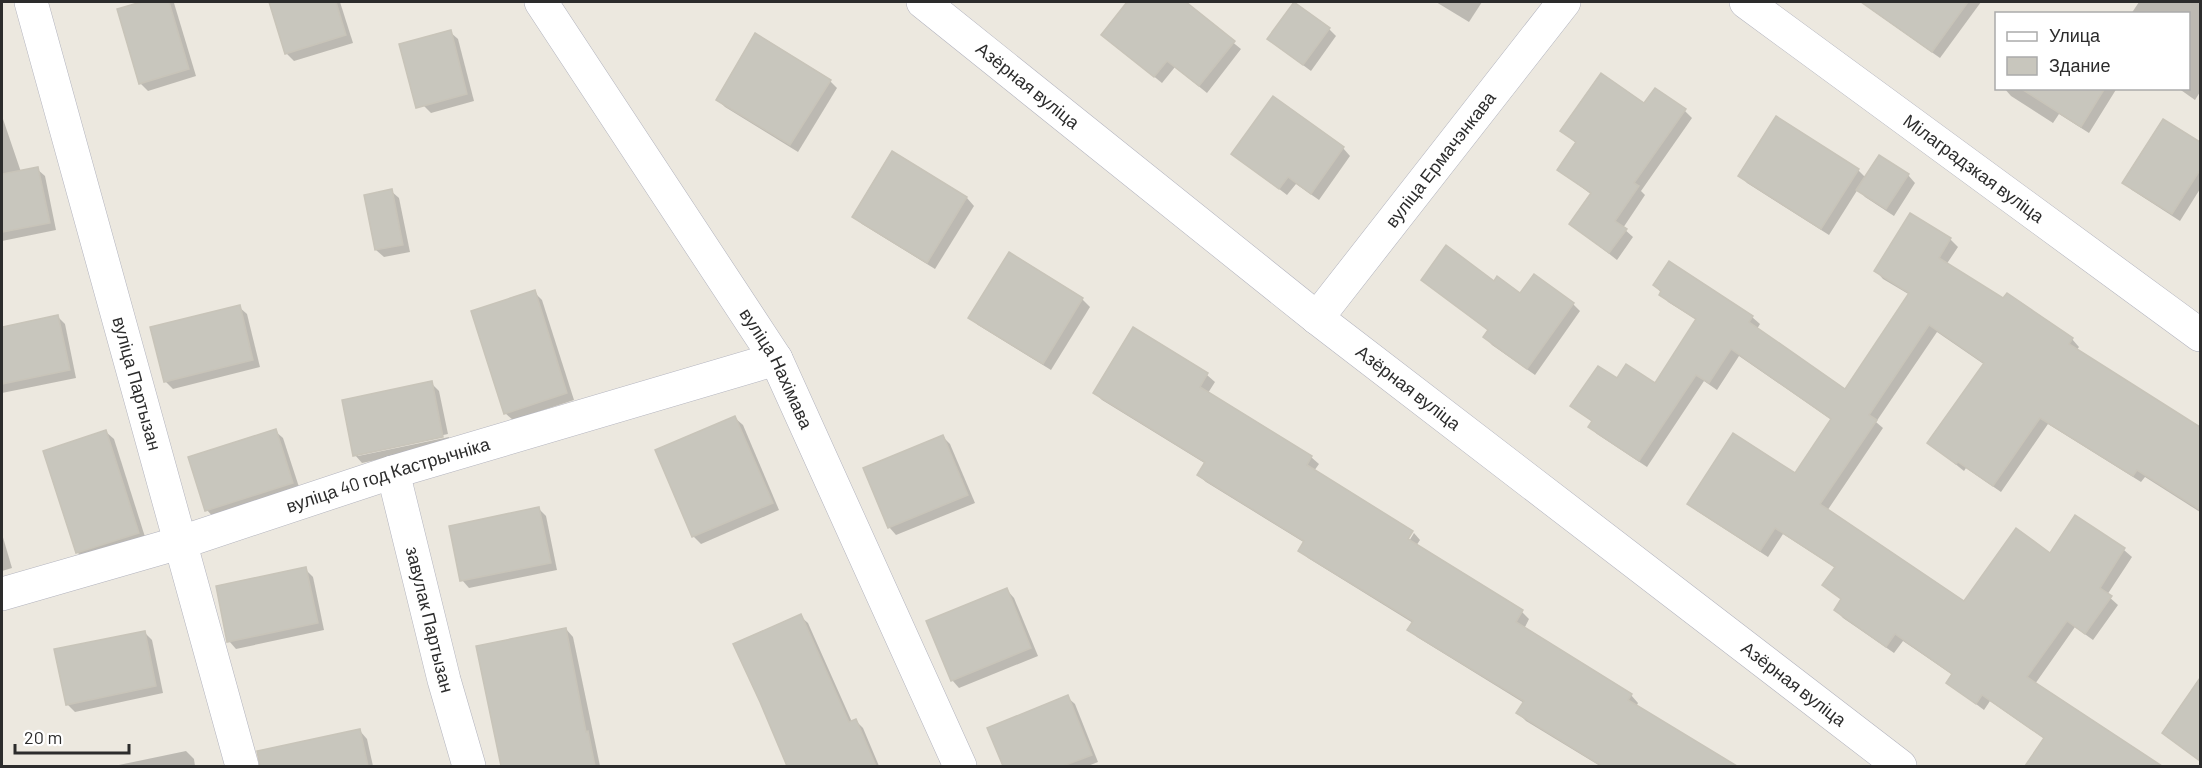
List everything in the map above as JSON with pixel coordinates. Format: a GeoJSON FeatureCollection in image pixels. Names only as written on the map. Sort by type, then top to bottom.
{"type":"FeatureCollection","features":[{"type":"Feature","properties":{"kind":"street","name":"вуліца Партызан"},"geometry":{"type":"LineString","coordinates":[[31,2],[242,766]]}},
{"type":"Feature","properties":{"kind":"street","name":"вуліца Нахімава"},"geometry":{"type":"LineString","coordinates":[[541,2],[776,359],[960,766]]}},
{"type":"Feature","properties":{"kind":"street","name":"Азёрная вуліца"},"geometry":{"type":"LineString","coordinates":[[922,2],[1317,318],[1900,766]]}},
{"type":"Feature","properties":{"kind":"street","name":"вуліца Ермачэнкава"},"geometry":{"type":"LineString","coordinates":[[1317,318],[1564,2]]}},
{"type":"Feature","properties":{"kind":"street","name":"Мілаградзкая вуліца"},"geometry":{"type":"LineString","coordinates":[[1746,2],[2200,335]]}},
{"type":"Feature","properties":{"kind":"street","name":"вуліца 40 год Кастрычніка"},"geometry":{"type":"LineString","coordinates":[[2,594],[179,543],[393,472],[776,359]]}},
{"type":"Feature","properties":{"kind":"street","name":"завулак Партызан"},"geometry":{"type":"LineString","coordinates":[[393,472],[444,680],[469,766]]}},
{"type":"Feature","properties":{"kind":"building"},"geometry":{"type":"Polygon","coordinates":[[[141,2],[169,2],[189,69],[139,84],[117,9],[141,2]]]}},
{"type":"Feature","properties":{"kind":"building"},"geometry":{"type":"Polygon","coordinates":[[[269,2],[336,2],[346,35],[285,54],[269,2]]]}},
{"type":"Feature","properties":{"kind":"building"},"geometry":{"type":"Polygon","coordinates":[[[1127,2],[1186,2],[1235,41],[1199,86],[1167,61],[1154,77],[1101,35],[1127,2]]]}},
{"type":"Feature","properties":{"kind":"building"},"geometry":{"type":"Polygon","coordinates":[[[1294,2],[1330,28],[1303,65],[1267,39],[1294,2]]]}},
{"type":"Feature","properties":{"kind":"building"},"geometry":{"type":"Polygon","coordinates":[[[1861,2],[1968,2],[1932,52],[1861,2]]]}},
{"type":"Feature","properties":{"kind":"building"},"geometry":{"type":"Polygon","coordinates":[[[451,30],[467,94],[416,108],[399,44],[451,30]]]}},
{"type":"Feature","properties":{"kind":"building"},"geometry":{"type":"Polygon","coordinates":[[[755,33],[831,80],[790,145],[716,100],[755,33]]]}},
{"type":"Feature","properties":{"kind":"building"},"geometry":{"type":"Polygon","coordinates":[[[1601,73],[1644,103],[1655,88],[1686,109],[1634,183],[1639,186],[1615,221],[1627,229],[1609,253],[1569,224],[1591,193],[1557,170],[1576,142],[1560,131],[1601,73]]]}},
{"type":"Feature","properties":{"kind":"building"},"geometry":{"type":"Polygon","coordinates":[[[2023,90],[2104,90],[2081,127],[2023,90]]]}},
{"type":"Feature","properties":{"kind":"building"},"geometry":{"type":"Polygon","coordinates":[[[1273,96],[1344,147],[1311,194],[1288,177],[1279,189],[1231,154],[1273,96]]]}},
{"type":"Feature","properties":{"kind":"building"},"geometry":{"type":"Polygon","coordinates":[[[1776,116],[1859,169],[1821,229],[1738,176],[1776,116]]]}},
{"type":"Feature","properties":{"kind":"building"},"geometry":{"type":"Polygon","coordinates":[[[2163,119],[2200,142],[2200,170],[2172,214],[2122,183],[2163,119]]]}},
{"type":"Feature","properties":{"kind":"building"},"geometry":{"type":"Polygon","coordinates":[[[892,151],[967,197],[927,263],[852,217],[892,151]]]}},
{"type":"Feature","properties":{"kind":"building"},"geometry":{"type":"Polygon","coordinates":[[[1879,155],[1909,174],[1886,209],[1856,190],[1879,155]]]}},
{"type":"Feature","properties":{"kind":"building"},"geometry":{"type":"Polygon","coordinates":[[[38,167],[50,223],[2,232],[2,174],[38,167]]]}},
{"type":"Feature","properties":{"kind":"building"},"geometry":{"type":"Polygon","coordinates":[[[392,189],[403,245],[375,250],[364,195],[392,189]]]}},
{"type":"Feature","properties":{"kind":"building"},"geometry":{"type":"Polygon","coordinates":[[[1910,213],[1951,238],[1939,258],[2003,298],[2007,293],[2073,338],[2069,344],[2200,427],[2200,510],[2137,470],[2133,476],[2040,418],[1993,486],[1958,462],[1956,464],[1927,443],[1984,363],[1929,325],[1869,415],[1877,420],[1820,504],[1964,601],[2016,528],[2050,553],[2075,515],[2125,548],[2100,588],[2112,596],[2085,634],[2067,621],[2027,677],[2162,766],[2025,766],[2044,738],[1982,695],[1976,704],[1946,683],[1952,674],[1895,634],[1886,647],[1834,610],[1841,599],[1822,585],[1835,567],[1775,528],[1760,551],[1687,504],[1733,433],[1795,473],[1831,419],[1731,349],[1709,383],[1696,375],[1639,461],[1588,427],[1592,421],[1570,406],[1598,366],[1617,378],[1626,364],[1655,383],[1696,319],[1659,295],[1661,291],[1653,285],[1669,261],[1753,316],[1749,322],[1845,389],[1909,293],[1874,271],[1910,213]]]}},
{"type":"Feature","properties":{"kind":"building"},"geometry":{"type":"Polygon","coordinates":[[[1446,245],[1494,281],[1497,276],[1520,293],[1534,274],[1574,303],[1527,369],[1483,337],[1488,330],[1421,280],[1446,245]]]}},
{"type":"Feature","properties":{"kind":"building"},"geometry":{"type":"Polygon","coordinates":[[[1009,252],[1083,298],[1043,364],[968,318],[1009,252]]]}},
{"type":"Feature","properties":{"kind":"building"},"geometry":{"type":"Polygon","coordinates":[[[535,290],[567,393],[504,414],[471,311],[535,290]]]}},
{"type":"Feature","properties":{"kind":"building"},"geometry":{"type":"Polygon","coordinates":[[[240,305],[253,360],[164,382],[150,327],[240,305]]]}},
{"type":"Feature","properties":{"kind":"building"},"geometry":{"type":"Polygon","coordinates":[[[58,315],[70,370],[2,384],[2,327],[58,315]]]}},
{"type":"Feature","properties":{"kind":"building"},"geometry":{"type":"Polygon","coordinates":[[[1133,327],[1208,373],[1200,387],[1312,456],[1307,465],[1413,531],[1408,539],[1523,610],[1516,622],[1632,694],[1628,700],[1737,766],[1602,766],[1516,713],[1524,701],[1407,630],[1413,621],[1298,551],[1304,541],[1197,475],[1205,462],[1093,393],[1133,327]]]}},
{"type":"Feature","properties":{"kind":"building"},"geometry":{"type":"Polygon","coordinates":[[[432,381],[443,437],[353,456],[342,400],[432,381]]]}},
{"type":"Feature","properties":{"kind":"building"},"geometry":{"type":"Polygon","coordinates":[[[735,416],[773,503],[692,537],[655,450],[735,416]]]}},
{"type":"Feature","properties":{"kind":"building"},"geometry":{"type":"Polygon","coordinates":[[[276,429],[293,483],[205,511],[188,457],[276,429]]]}},
{"type":"Feature","properties":{"kind":"building"},"geometry":{"type":"Polygon","coordinates":[[[106,430],[139,533],[76,553],[43,451],[106,430]]]}},
{"type":"Feature","properties":{"kind":"building"},"geometry":{"type":"Polygon","coordinates":[[[943,435],[968,495],[888,528],[863,468],[943,435]]]}},
{"type":"Feature","properties":{"kind":"building"},"geometry":{"type":"Polygon","coordinates":[[[539,507],[551,563],[460,581],[449,526],[539,507]]]}},
{"type":"Feature","properties":{"kind":"building"},"geometry":{"type":"Polygon","coordinates":[[[306,567],[318,623],[227,642],[216,586],[306,567]]]}},
{"type":"Feature","properties":{"kind":"building"},"geometry":{"type":"Polygon","coordinates":[[[1007,588],[1031,648],[951,681],[926,621],[1007,588]]]}},
{"type":"Feature","properties":{"kind":"building"},"geometry":{"type":"Polygon","coordinates":[[[801,614],[849,722],[856,719],[876,766],[787,766],[733,644],[801,614]]]}},
{"type":"Feature","properties":{"kind":"building"},"geometry":{"type":"Polygon","coordinates":[[[566,628],[586,732],[588,731],[595,766],[501,766],[476,646],[566,628]]]}},
{"type":"Feature","properties":{"kind":"building"},"geometry":{"type":"Polygon","coordinates":[[[145,631],[156,686],[66,705],[54,649],[145,631]]]}},
{"type":"Feature","properties":{"kind":"building"},"geometry":{"type":"Polygon","coordinates":[[[2200,678],[2200,761],[2162,733],[2200,678]]]}},
{"type":"Feature","properties":{"kind":"building"},"geometry":{"type":"Polygon","coordinates":[[[1068,695],[1092,755],[1063,766],[1003,766],[987,728],[1068,695]]]}},
{"type":"Feature","properties":{"kind":"building"},"geometry":{"type":"Polygon","coordinates":[[[360,729],[368,766],[260,766],[257,751],[360,729]]]}}]}
